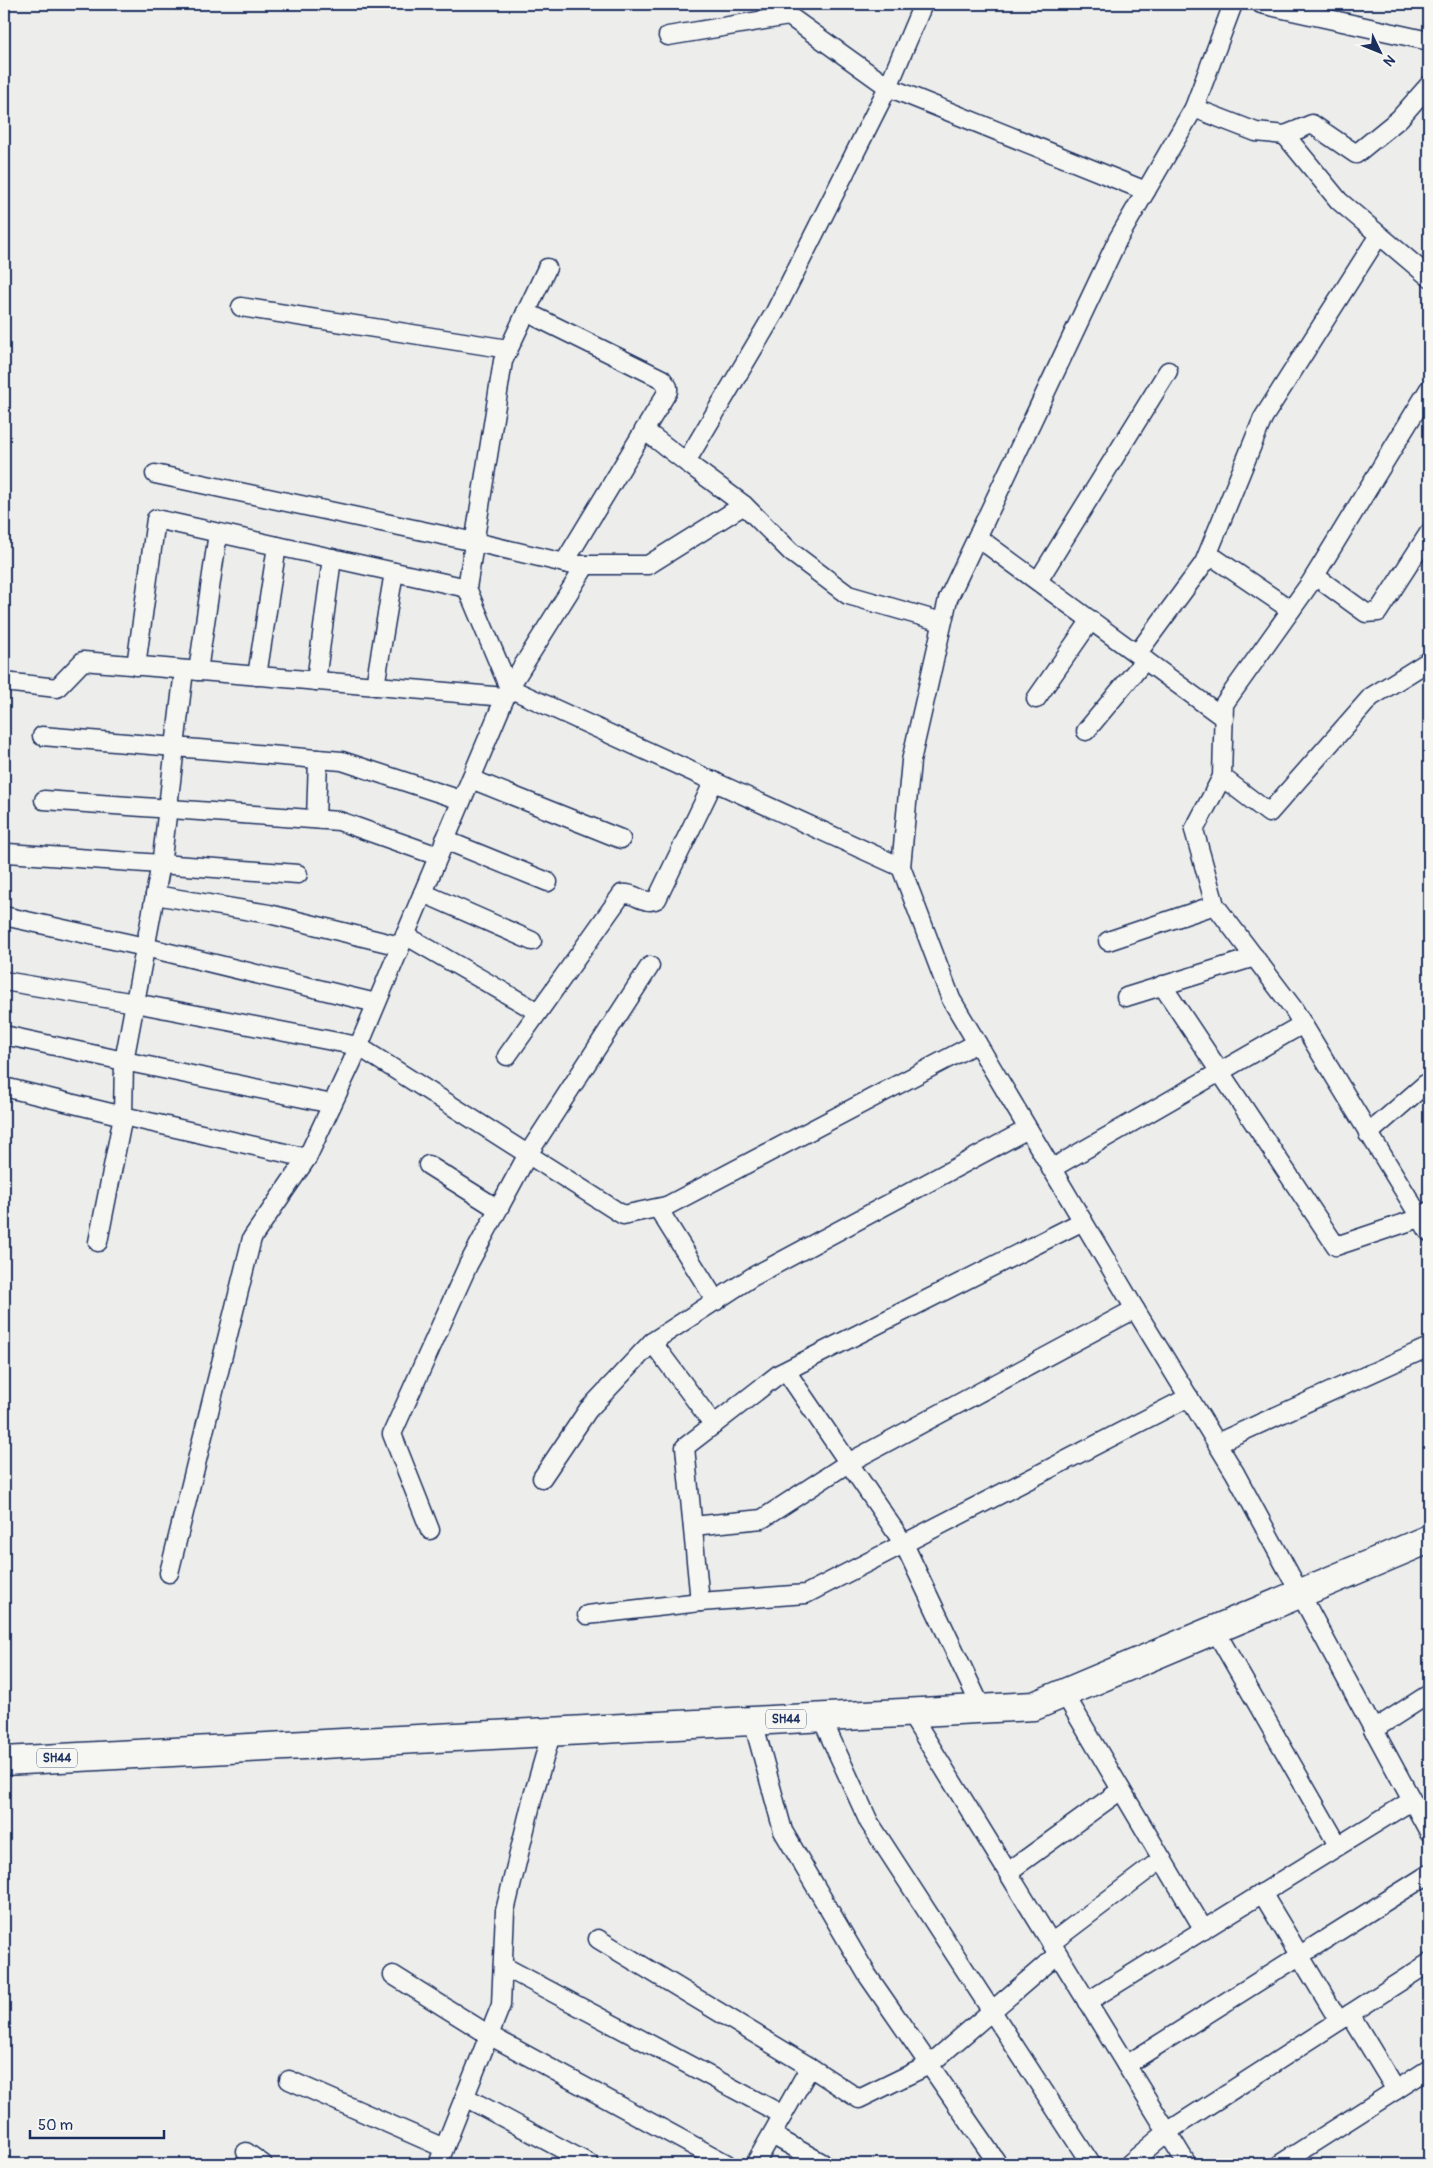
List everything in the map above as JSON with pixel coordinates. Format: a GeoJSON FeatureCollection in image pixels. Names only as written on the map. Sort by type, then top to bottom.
{"type":"FeatureCollection","features":[{"type":"Feature","properties":{"kind":"main road","name":"SH44"},"geometry":{"type":"LineString","coordinates":[[4,1761],[1034,1706],[1429,1539]]}},
{"type":"Feature","properties":{"kind":"street"},"geometry":{"type":"LineString","coordinates":[[686,462],[775,312],[888,88],[923,4]]}},
{"type":"Feature","properties":{"kind":"street"},"geometry":{"type":"LineString","coordinates":[[1233,4],[1194,108],[1118,239],[948,599],[910,761],[901,867],[951,999],[1082,1221],[1235,1473],[1429,1832]]}},
{"type":"Feature","properties":{"kind":"street"},"geometry":{"type":"LineString","coordinates":[[1262,4],[1429,40]]}},
{"type":"Feature","properties":{"kind":"street"},"geometry":{"type":"LineString","coordinates":[[668,36],[789,16],[888,88],[1146,191]]}},
{"type":"Feature","properties":{"kind":"street"},"geometry":{"type":"LineString","coordinates":[[1194,108],[1256,132],[1286,135],[1312,124],[1356,154],[1399,119],[1429,85]]}},
{"type":"Feature","properties":{"kind":"street"},"geometry":{"type":"LineString","coordinates":[[1286,135],[1339,200],[1429,277]]}},
{"type":"Feature","properties":{"kind":"street"},"geometry":{"type":"LineString","coordinates":[[1086,731],[1141,657],[1204,563],[1263,418],[1379,235]]}},
{"type":"Feature","properties":{"kind":"street"},"geometry":{"type":"LineString","coordinates":[[507,692],[468,588],[503,361],[547,268]]}},
{"type":"Feature","properties":{"kind":"street"},"geometry":{"type":"LineString","coordinates":[[241,307],[508,349]]}},
{"type":"Feature","properties":{"kind":"street"},"geometry":{"type":"LineString","coordinates":[[526,312],[667,383],[668,391],[564,563]]}},
{"type":"Feature","properties":{"kind":"street"},"geometry":{"type":"LineString","coordinates":[[1038,581],[1168,371]]}},
{"type":"Feature","properties":{"kind":"street"},"geometry":{"type":"LineString","coordinates":[[1162,986],[1336,1246],[1426,1220],[1368,1134],[1293,1008],[1215,905],[1194,830],[1222,777],[1224,704],[1315,576],[1429,389]]}},
{"type":"Feature","properties":{"kind":"street"},"geometry":{"type":"LineString","coordinates":[[644,430],[744,505],[791,552],[848,595],[942,622]]}},
{"type":"Feature","properties":{"kind":"street"},"geometry":{"type":"LineString","coordinates":[[155,474],[475,542],[564,563],[586,565],[648,565],[744,505]]}},
{"type":"Feature","properties":{"kind":"street"},"geometry":{"type":"LineString","coordinates":[[136,666],[156,519],[468,588]]}},
{"type":"Feature","properties":{"kind":"street"},"geometry":{"type":"LineString","coordinates":[[98,1242],[122,1116],[124,1061],[161,865],[175,747],[218,533]]}},
{"type":"Feature","properties":{"kind":"street"},"geometry":{"type":"LineString","coordinates":[[1315,576],[1366,612],[1378,612],[1429,533]]}},
{"type":"Feature","properties":{"kind":"street"},"geometry":{"type":"LineString","coordinates":[[977,537],[1224,718]]}},
{"type":"Feature","properties":{"kind":"street"},"geometry":{"type":"LineString","coordinates":[[257,676],[277,546]]}},
{"type":"Feature","properties":{"kind":"street"},"geometry":{"type":"LineString","coordinates":[[316,681],[332,558]]}},
{"type":"Feature","properties":{"kind":"street"},"geometry":{"type":"LineString","coordinates":[[1204,563],[1212,558],[1216,560],[1291,610]]}},
{"type":"Feature","properties":{"kind":"street"},"geometry":{"type":"LineString","coordinates":[[168,1573],[252,1238],[307,1158],[358,1046],[507,692],[586,565]]}},
{"type":"Feature","properties":{"kind":"street"},"geometry":{"type":"LineString","coordinates":[[375,686],[394,572]]}},
{"type":"Feature","properties":{"kind":"street"},"geometry":{"type":"LineString","coordinates":[[1036,699],[1091,620]]}},
{"type":"Feature","properties":{"kind":"street"},"geometry":{"type":"LineString","coordinates":[[4,682],[57,688],[83,661],[375,686],[507,692],[714,781],[901,867]]}},
{"type":"Feature","properties":{"kind":"street"},"geometry":{"type":"LineString","coordinates":[[1222,777],[1269,813],[1371,697],[1429,661]]}},
{"type":"Feature","properties":{"kind":"street"},"geometry":{"type":"LineString","coordinates":[[42,736],[342,761],[462,800]]}},
{"type":"Feature","properties":{"kind":"street"},"geometry":{"type":"LineString","coordinates":[[316,819],[318,759]]}},
{"type":"Feature","properties":{"kind":"street"},"geometry":{"type":"LineString","coordinates":[[471,779],[621,839]]}},
{"type":"Feature","properties":{"kind":"street"},"geometry":{"type":"LineString","coordinates":[[507,1056],[622,894],[627,893],[648,902],[657,899],[714,781]]}},
{"type":"Feature","properties":{"kind":"street"},"geometry":{"type":"LineString","coordinates":[[44,800],[339,821],[442,848],[548,882]]}},
{"type":"Feature","properties":{"kind":"street"},"geometry":{"type":"LineString","coordinates":[[8,853],[298,874]]}},
{"type":"Feature","properties":{"kind":"street"},"geometry":{"type":"LineString","coordinates":[[423,893],[532,941]]}},
{"type":"Feature","properties":{"kind":"street"},"geometry":{"type":"LineString","coordinates":[[155,895],[262,912],[403,940],[538,1012]]}},
{"type":"Feature","properties":{"kind":"street"},"geometry":{"type":"LineString","coordinates":[[1108,940],[1215,905]]}},
{"type":"Feature","properties":{"kind":"street"},"geometry":{"type":"LineString","coordinates":[[4,916],[146,947],[376,1003]]}},
{"type":"Feature","properties":{"kind":"street"},"geometry":{"type":"LineString","coordinates":[[1126,997],[1255,957]]}},
{"type":"Feature","properties":{"kind":"street"},"geometry":{"type":"LineString","coordinates":[[430,1530],[392,1434],[468,1265],[528,1154],[650,966]]}},
{"type":"Feature","properties":{"kind":"street"},"geometry":{"type":"LineString","coordinates":[[4,981],[135,1003],[358,1046],[623,1215],[666,1206]]}},
{"type":"Feature","properties":{"kind":"street"},"geometry":{"type":"LineString","coordinates":[[1052,1169],[1303,1024]]}},
{"type":"Feature","properties":{"kind":"street"},"geometry":{"type":"LineString","coordinates":[[4,1035],[332,1104]]}},
{"type":"Feature","properties":{"kind":"street"},"geometry":{"type":"LineString","coordinates":[[716,1301],[659,1210],[977,1043]]}},
{"type":"Feature","properties":{"kind":"street"},"geometry":{"type":"LineString","coordinates":[[1368,1134],[1429,1081]]}},
{"type":"Feature","properties":{"kind":"street"},"geometry":{"type":"LineString","coordinates":[[4,1087],[307,1158]]}},
{"type":"Feature","properties":{"kind":"street"},"geometry":{"type":"LineString","coordinates":[[542,1478],[588,1410],[652,1342],[752,1277],[1028,1129]]}},
{"type":"Feature","properties":{"kind":"street"},"geometry":{"type":"LineString","coordinates":[[428,1165],[498,1209]]}},
{"type":"Feature","properties":{"kind":"street"},"geometry":{"type":"LineString","coordinates":[[700,1602],[685,1447],[779,1374],[1082,1221]]}},
{"type":"Feature","properties":{"kind":"street"},"geometry":{"type":"LineString","coordinates":[[693,1526],[762,1519],[848,1462],[1135,1309]]}},
{"type":"Feature","properties":{"kind":"street"},"geometry":{"type":"LineString","coordinates":[[652,1342],[714,1425]]}},
{"type":"Feature","properties":{"kind":"street"},"geometry":{"type":"LineString","coordinates":[[1217,1443],[1429,1347]]}},
{"type":"Feature","properties":{"kind":"street"},"geometry":{"type":"LineString","coordinates":[[786,1371],[904,1544],[982,1709]]}},
{"type":"Feature","properties":{"kind":"street"},"geometry":{"type":"LineString","coordinates":[[587,1615],[700,1602],[806,1594],[1189,1398]]}},
{"type":"Feature","properties":{"kind":"street"},"geometry":{"type":"LineString","coordinates":[[1215,1630],[1338,1846]]}},
{"type":"Feature","properties":{"kind":"street"},"geometry":{"type":"LineString","coordinates":[[1064,1693],[1204,1930]]}},
{"type":"Feature","properties":{"kind":"street"},"geometry":{"type":"LineString","coordinates":[[1373,1730],[1429,1694]]}},
{"type":"Feature","properties":{"kind":"street"},"geometry":{"type":"LineString","coordinates":[[910,1713],[1187,2164]]}},
{"type":"Feature","properties":{"kind":"street"},"geometry":{"type":"LineString","coordinates":[[821,1717],[869,1822],[1092,2164]]}},
{"type":"Feature","properties":{"kind":"street"},"geometry":{"type":"LineString","coordinates":[[752,1721],[784,1831],[868,1976],[998,2164]]}},
{"type":"Feature","properties":{"kind":"street"},"geometry":{"type":"LineString","coordinates":[[289,2080],[441,2160],[501,2005],[505,1911],[533,1796],[552,1731]]}},
{"type":"Feature","properties":{"kind":"street"},"geometry":{"type":"LineString","coordinates":[[1008,1872],[1122,1790]]}},
{"type":"Feature","properties":{"kind":"street"},"geometry":{"type":"LineString","coordinates":[[1088,2002],[1411,1800]]}},
{"type":"Feature","properties":{"kind":"street"},"geometry":{"type":"LineString","coordinates":[[598,1938],[810,2067],[859,2099],[929,2064],[992,2012],[1055,1949],[1162,1859]]}},
{"type":"Feature","properties":{"kind":"street"},"geometry":{"type":"LineString","coordinates":[[1126,2065],[1429,1874]]}},
{"type":"Feature","properties":{"kind":"street"},"geometry":{"type":"LineString","coordinates":[[1262,1893],[1299,1956],[1396,2090]]}},
{"type":"Feature","properties":{"kind":"street"},"geometry":{"type":"LineString","coordinates":[[1130,2164],[1168,2132],[1429,1963]]}},
{"type":"Feature","properties":{"kind":"street"},"geometry":{"type":"LineString","coordinates":[[503,1966],[783,2115]]}},
{"type":"Feature","properties":{"kind":"street"},"geometry":{"type":"LineString","coordinates":[[392,1975],[489,2035],[727,2164]]}},
{"type":"Feature","properties":{"kind":"street"},"geometry":{"type":"LineString","coordinates":[[755,2164],[810,2067]]}},
{"type":"Feature","properties":{"kind":"street"},"geometry":{"type":"LineString","coordinates":[[1280,2164],[1429,2068]]}},
{"type":"Feature","properties":{"kind":"street"},"geometry":{"type":"LineString","coordinates":[[465,2097],[590,2164]]}},
{"type":"Feature","properties":{"kind":"street"},"geometry":{"type":"LineString","coordinates":[[772,2135],[824,2164]]}},
{"type":"Feature","properties":{"kind":"street"},"geometry":{"type":"LineString","coordinates":[[246,2152],[263,2164]]}}]}
